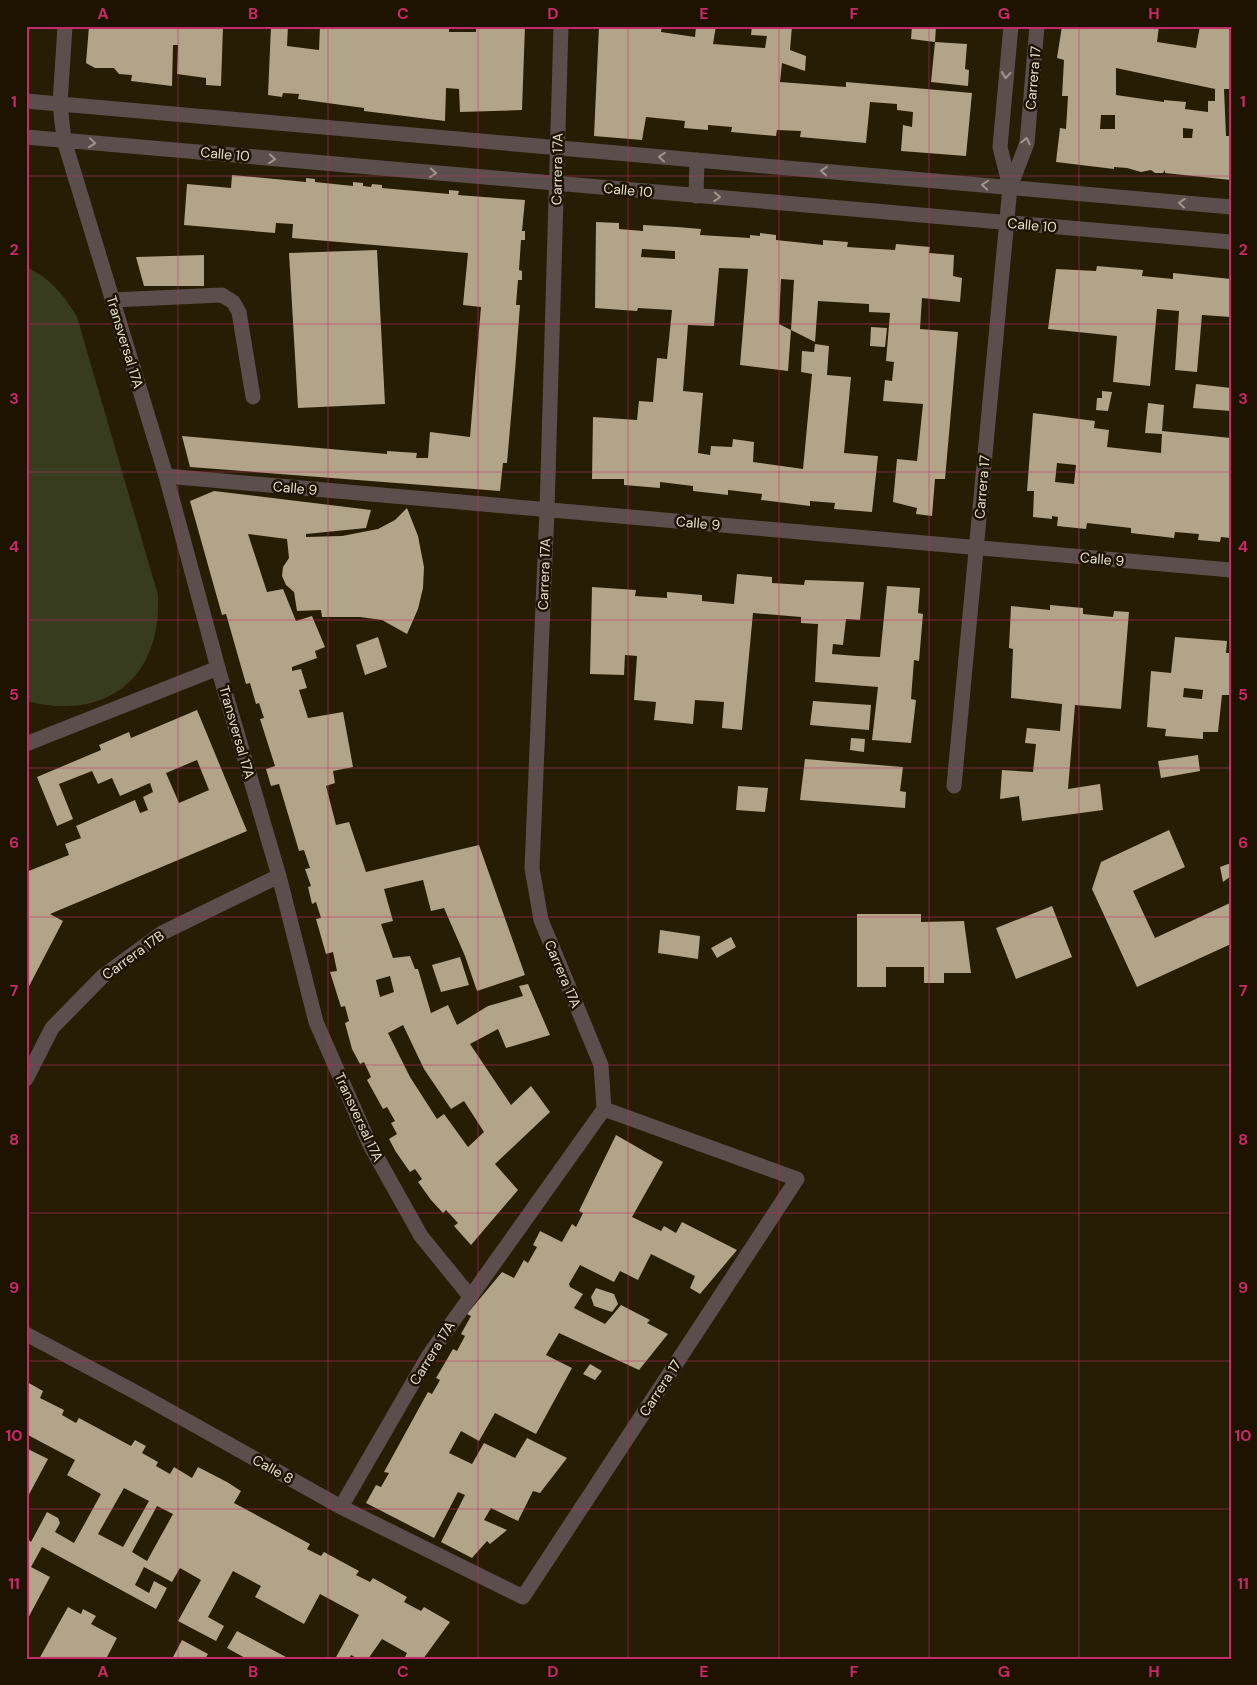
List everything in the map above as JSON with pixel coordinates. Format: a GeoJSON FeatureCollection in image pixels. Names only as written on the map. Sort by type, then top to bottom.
{"type":"FeatureCollection","features":[{"type":"Feature","properties":{"kind":"street"},"geometry":{"type":"LineString","coordinates":[[60,104],[65,26]]}},
{"type":"Feature","properties":{"kind":"street","name":"Carrera 17A"},"geometry":{"type":"LineString","coordinates":[[341,1507],[429,1354],[469,1295],[604,1109],[601,1065],[541,920],[532,868],[547,510],[561,26]]}},
{"type":"Feature","properties":{"kind":"street","name":"Carrera 17"},"geometry":{"type":"LineString","coordinates":[[1010,187],[1000,147],[1011,26]]}},
{"type":"Feature","properties":{"kind":"street","name":"Carrera 17"},"geometry":{"type":"LineString","coordinates":[[954,786],[1010,187],[1027,143],[1037,26]]}},
{"type":"Feature","properties":{"kind":"street"},"geometry":{"type":"LineString","coordinates":[[26,101],[1231,207]]}},
{"type":"Feature","properties":{"kind":"street","name":"Transversal 17A"},"geometry":{"type":"LineString","coordinates":[[60,104],[64,140],[166,476],[218,668],[279,876],[316,1022],[370,1146],[421,1236],[469,1295]]}},
{"type":"Feature","properties":{"kind":"street","name":"Calle 10"},"geometry":{"type":"LineString","coordinates":[[26,137],[1231,242]]}},
{"type":"Feature","properties":{"kind":"street"},"geometry":{"type":"LineString","coordinates":[[696,196],[698,160]]}},
{"type":"Feature","properties":{"kind":"street"},"geometry":{"type":"LineString","coordinates":[[112,300],[222,295],[233,302],[239,312],[253,397]]}},
{"type":"Feature","properties":{"kind":"street","name":"Calle 9"},"geometry":{"type":"LineString","coordinates":[[166,476],[1231,570]]}},
{"type":"Feature","properties":{"kind":"street"},"geometry":{"type":"LineString","coordinates":[[26,744],[218,668]]}},
{"type":"Feature","properties":{"kind":"street","name":"Carrera 17B"},"geometry":{"type":"LineString","coordinates":[[26,1079],[52,1028],[103,976],[162,933],[279,876]]}},
{"type":"Feature","properties":{"kind":"street","name":"Carrera 17"},"geometry":{"type":"LineString","coordinates":[[523,1597],[797,1179],[604,1109]]}},
{"type":"Feature","properties":{"kind":"street","name":"Calle 8"},"geometry":{"type":"LineString","coordinates":[[26,1334],[139,1394],[341,1507],[523,1597]]}},
{"type":"Feature","properties":{"kind":"green space"},"geometry":{"type":"Polygon","coordinates":[[[26,267],[35,271],[56,288],[77,317],[158,595],[157,624],[150,650],[139,671],[123,687],[104,699],[81,705],[55,706],[26,701],[26,267]]]}},
{"type":"Feature","properties":{"kind":"building"},"geometry":{"type":"Polygon","coordinates":[[[89,26],[223,26],[221,86],[206,85],[206,78],[177,74],[178,45],[173,45],[172,86],[131,81],[132,75],[119,74],[114,68],[95,68],[86,63],[89,26]]]}},
{"type":"Feature","properties":{"kind":"building"},"geometry":{"type":"Polygon","coordinates":[[[271,26],[288,26],[287,46],[319,50],[320,26],[417,26],[417,28],[449,29],[449,32],[476,32],[476,26],[525,26],[522,110],[460,112],[459,89],[446,88],[445,121],[364,111],[364,108],[298,99],[299,94],[283,93],[282,97],[268,95],[271,26]]]}},
{"type":"Feature","properties":{"kind":"building"},"geometry":{"type":"Polygon","coordinates":[[[599,26],[662,26],[661,32],[695,37],[696,26],[716,26],[713,44],[765,48],[767,36],[751,35],[752,26],[792,26],[790,50],[806,56],[805,71],[782,63],[780,82],[846,87],[846,82],[972,93],[966,156],[901,151],[903,125],[912,127],[913,112],[897,110],[897,104],[870,102],[866,143],[800,137],[801,131],[777,130],[776,136],[731,132],[732,127],[708,125],[708,130],[684,128],[685,121],[646,117],[642,140],[594,136],[599,26]]]}},
{"type":"Feature","properties":{"kind":"building"},"geometry":{"type":"Polygon","coordinates":[[[912,26],[936,26],[935,42],[911,39],[912,26]]]}},
{"type":"Feature","properties":{"kind":"building"},"geometry":{"type":"Polygon","coordinates":[[[1062,26],[1159,26],[1157,42],[1196,48],[1200,26],[1231,26],[1231,89],[1224,89],[1226,136],[1231,136],[1231,180],[1165,173],[1165,170],[1163,173],[1155,173],[1151,170],[1141,172],[1127,168],[1114,167],[1114,169],[1056,162],[1060,128],[1066,129],[1068,96],[1062,96],[1064,60],[1057,58],[1062,26]],[[1116,68],[1116,95],[1164,102],[1164,100],[1186,102],[1185,109],[1208,112],[1208,101],[1215,101],[1215,89],[1116,68]],[[1101,115],[1100,129],[1115,129],[1115,115],[1101,115]],[[1183,128],[1183,138],[1192,138],[1193,129],[1183,128]]]}},
{"type":"Feature","properties":{"kind":"building"},"geometry":{"type":"Polygon","coordinates":[[[935,42],[967,44],[965,69],[969,70],[968,86],[931,82],[935,42]]]}},
{"type":"Feature","properties":{"kind":"building"},"geometry":{"type":"Polygon","coordinates":[[[232,175],[306,182],[306,178],[315,179],[315,182],[353,186],[353,182],[363,183],[363,186],[371,187],[372,184],[382,185],[382,188],[449,194],[449,190],[459,191],[458,195],[525,200],[522,231],[525,231],[525,240],[521,240],[519,270],[522,271],[522,280],[518,280],[516,305],[520,305],[515,371],[507,463],[503,463],[500,491],[190,467],[182,436],[387,454],[387,451],[417,453],[416,458],[428,458],[430,432],[470,437],[481,307],[463,305],[468,253],[292,238],[293,224],[276,223],[275,233],[184,225],[187,184],[231,188],[232,175]]]}},
{"type":"Feature","properties":{"kind":"building"},"geometry":{"type":"Polygon","coordinates":[[[596,222],[619,223],[619,229],[643,231],[643,225],[701,229],[700,235],[750,238],[750,235],[760,236],[760,233],[776,235],[776,240],[823,245],[823,240],[848,242],[847,247],[895,250],[896,244],[930,247],[929,253],[954,255],[953,276],[962,278],[960,302],[922,298],[920,329],[958,332],[945,479],[935,479],[932,516],[916,514],[917,508],[893,502],[897,459],[917,461],[923,404],[883,401],[885,380],[892,381],[894,362],[886,361],[890,313],[869,312],[869,304],[818,301],[815,342],[791,330],[788,371],[740,365],[748,269],[719,268],[714,326],[688,325],[683,391],[703,393],[698,453],[710,455],[711,446],[732,447],[733,439],[754,442],[753,462],[803,469],[812,374],[801,372],[802,351],[814,352],[815,344],[829,346],[827,375],[851,377],[844,453],[878,456],[872,512],[834,509],[835,503],[810,501],[810,506],[761,500],[762,494],[728,490],[728,495],[693,491],[693,486],[660,482],[660,488],[624,485],[624,479],[592,479],[593,417],[637,420],[639,401],[653,402],[657,358],[667,359],[672,310],[638,308],[637,311],[595,308],[596,222]],[[642,249],[641,257],[675,259],[675,251],[642,249]],[[781,279],[779,324],[791,330],[794,280],[781,279]]]}},
{"type":"Feature","properties":{"kind":"building"},"geometry":{"type":"Polygon","coordinates":[[[377,250],[385,404],[298,408],[289,253],[377,250]]]}},
{"type":"Feature","properties":{"kind":"building"},"geometry":{"type":"Polygon","coordinates":[[[204,255],[204,286],[144,286],[136,257],[204,255]]]}},
{"type":"Feature","properties":{"kind":"building"},"geometry":{"type":"Polygon","coordinates":[[[1097,266],[1143,270],[1142,276],[1173,279],[1173,273],[1231,279],[1231,317],[1202,315],[1197,372],[1175,370],[1179,311],[1157,309],[1150,386],[1113,382],[1117,336],[1048,329],[1056,269],[1096,271],[1097,266]]]}},
{"type":"Feature","properties":{"kind":"building"},"geometry":{"type":"Polygon","coordinates":[[[871,327],[887,328],[885,347],[870,346],[871,327]]]}},
{"type":"Feature","properties":{"kind":"building"},"geometry":{"type":"Polygon","coordinates":[[[1196,384],[1231,388],[1231,411],[1193,408],[1196,384]]]}},
{"type":"Feature","properties":{"kind":"building"},"geometry":{"type":"Polygon","coordinates":[[[1102,391],[1112,392],[1108,411],[1096,410],[1097,398],[1102,398],[1102,391]]]}},
{"type":"Feature","properties":{"kind":"building"},"geometry":{"type":"Polygon","coordinates":[[[1148,403],[1164,405],[1162,431],[1231,438],[1231,538],[1221,537],[1220,542],[1198,540],[1199,534],[1175,532],[1174,538],[1131,533],[1131,528],[1087,523],[1086,529],[1057,526],[1058,517],[1052,516],[1052,519],[1033,517],[1034,491],[1027,491],[1033,413],[1095,421],[1094,428],[1109,430],[1107,447],[1161,453],[1162,434],[1145,433],[1148,403]],[[1057,463],[1055,482],[1074,484],[1076,465],[1057,463]]]}},
{"type":"Feature","properties":{"kind":"building"},"geometry":{"type":"Polygon","coordinates":[[[214,491],[371,510],[366,528],[306,534],[306,537],[342,536],[378,529],[395,520],[407,508],[418,536],[424,567],[423,588],[418,609],[407,634],[382,620],[360,617],[322,617],[321,610],[297,611],[294,592],[286,585],[282,576],[283,567],[289,558],[287,539],[248,534],[267,592],[283,589],[296,621],[312,616],[325,647],[315,651],[317,658],[292,667],[292,671],[301,669],[307,688],[299,690],[308,718],[343,712],[353,767],[333,771],[335,783],[326,786],[336,825],[349,822],[366,872],[479,845],[525,975],[477,991],[465,956],[444,908],[431,911],[423,880],[384,889],[393,921],[381,924],[393,958],[410,956],[415,969],[418,969],[431,1013],[448,1005],[457,1025],[488,1006],[523,996],[519,986],[528,984],[550,1035],[506,1048],[498,1029],[470,1044],[511,1105],[531,1086],[550,1112],[495,1164],[518,1190],[471,1245],[454,1226],[458,1223],[446,1210],[443,1213],[431,1200],[418,1182],[422,1179],[415,1169],[410,1172],[396,1152],[389,1139],[397,1134],[391,1123],[395,1121],[387,1107],[383,1109],[367,1080],[371,1077],[364,1062],[360,1064],[352,1049],[345,1023],[349,1021],[345,1006],[341,1007],[330,972],[337,971],[333,952],[326,954],[316,919],[321,918],[316,902],[312,904],[308,887],[311,886],[305,869],[310,868],[304,850],[299,851],[279,784],[271,786],[266,769],[275,766],[260,719],[264,718],[259,703],[256,704],[250,683],[246,684],[226,614],[222,615],[190,501],[214,491]],[[390,976],[376,980],[380,997],[394,992],[390,976]],[[403,1025],[388,1033],[410,1077],[437,1119],[444,1114],[468,1147],[484,1132],[464,1101],[451,1109],[424,1069],[403,1025]]]}},
{"type":"Feature","properties":{"kind":"building"},"geometry":{"type":"Polygon","coordinates":[[[737,574],[772,577],[772,583],[804,585],[805,580],[864,582],[860,620],[846,619],[843,645],[833,644],[832,654],[857,656],[880,657],[887,586],[920,588],[918,613],[923,614],[919,661],[914,660],[911,699],[916,700],[911,743],[872,740],[878,687],[815,682],[818,624],[801,623],[801,617],[753,613],[742,730],[722,728],[724,702],[695,700],[693,724],[654,720],[656,702],[634,700],[637,656],[625,655],[624,675],[590,674],[592,587],[636,590],[635,596],[667,598],[667,592],[702,595],[702,601],[734,604],[737,574]]]}},
{"type":"Feature","properties":{"kind":"building"},"geometry":{"type":"Polygon","coordinates":[[[1050,605],[1083,608],[1083,614],[1113,617],[1114,611],[1129,612],[1121,709],[1075,705],[1068,789],[1100,784],[1103,810],[1022,821],[1019,796],[1000,799],[1002,770],[1033,772],[1036,744],[1025,743],[1027,728],[1060,731],[1062,704],[1011,698],[1013,649],[1009,648],[1011,606],[1050,610],[1050,605]]]}},
{"type":"Feature","properties":{"kind":"building"},"geometry":{"type":"Polygon","coordinates":[[[378,637],[387,667],[365,675],[356,645],[378,637]]]}},
{"type":"Feature","properties":{"kind":"building"},"geometry":{"type":"Polygon","coordinates":[[[1175,637],[1227,641],[1226,653],[1231,653],[1231,695],[1222,695],[1218,732],[1203,732],[1203,739],[1165,736],[1166,729],[1147,727],[1151,671],[1171,673],[1175,637]],[[1184,688],[1183,697],[1202,699],[1203,690],[1184,688]]]}},
{"type":"Feature","properties":{"kind":"building"},"geometry":{"type":"Polygon","coordinates":[[[813,701],[871,705],[869,730],[810,725],[813,701]]]}},
{"type":"Feature","properties":{"kind":"building"},"geometry":{"type":"Polygon","coordinates":[[[197,710],[247,831],[50,914],[63,921],[26,992],[26,872],[69,855],[65,844],[81,838],[76,826],[135,800],[140,813],[148,810],[143,797],[153,792],[150,783],[120,796],[112,778],[98,784],[92,771],[59,784],[73,819],[57,826],[37,777],[101,750],[99,745],[129,732],[131,738],[197,710]],[[197,760],[166,773],[179,803],[209,790],[197,760]]]}},
{"type":"Feature","properties":{"kind":"building"},"geometry":{"type":"Polygon","coordinates":[[[851,738],[865,739],[864,752],[850,750],[851,738]]]}},
{"type":"Feature","properties":{"kind":"building"},"geometry":{"type":"Polygon","coordinates":[[[1198,755],[1200,771],[1161,778],[1158,761],[1198,755]]]}},
{"type":"Feature","properties":{"kind":"building"},"geometry":{"type":"Polygon","coordinates":[[[805,759],[903,767],[900,791],[906,792],[905,808],[800,800],[805,759]]]}},
{"type":"Feature","properties":{"kind":"building"},"geometry":{"type":"Polygon","coordinates":[[[738,786],[768,788],[765,812],[736,810],[738,786]]]}},
{"type":"Feature","properties":{"kind":"building"},"geometry":{"type":"Polygon","coordinates":[[[1169,830],[1185,867],[1133,891],[1155,938],[1230,903],[1231,944],[1137,987],[1092,889],[1101,862],[1169,830]]]}},
{"type":"Feature","properties":{"kind":"building"},"geometry":{"type":"Polygon","coordinates":[[[1231,863],[1231,876],[1223,882],[1220,867],[1231,863]]]}},
{"type":"Feature","properties":{"kind":"building"},"geometry":{"type":"Polygon","coordinates":[[[1052,906],[1072,957],[1016,979],[996,928],[1052,906]]]}},
{"type":"Feature","properties":{"kind":"building"},"geometry":{"type":"Polygon","coordinates":[[[857,914],[921,914],[921,922],[964,921],[971,973],[944,973],[944,983],[924,983],[924,967],[886,967],[886,987],[857,987],[857,914]]]}},
{"type":"Feature","properties":{"kind":"building"},"geometry":{"type":"Polygon","coordinates":[[[660,930],[700,936],[698,959],[658,953],[660,930]]]}},
{"type":"Feature","properties":{"kind":"building"},"geometry":{"type":"Polygon","coordinates":[[[731,937],[736,947],[717,958],[711,948],[731,937]]]}},
{"type":"Feature","properties":{"kind":"building"},"geometry":{"type":"Polygon","coordinates":[[[460,957],[469,985],[441,992],[432,965],[460,957]]]}},
{"type":"Feature","properties":{"kind":"building"},"geometry":{"type":"Polygon","coordinates":[[[616,1135],[663,1162],[632,1217],[661,1231],[664,1226],[676,1233],[682,1222],[737,1250],[700,1294],[690,1288],[695,1276],[651,1254],[638,1280],[620,1271],[614,1282],[580,1265],[569,1284],[570,1287],[583,1294],[574,1308],[605,1324],[621,1305],[650,1320],[647,1323],[668,1334],[639,1370],[559,1333],[546,1355],[572,1368],[536,1434],[495,1413],[479,1441],[461,1431],[449,1453],[472,1464],[484,1443],[515,1458],[527,1438],[567,1458],[540,1493],[533,1491],[518,1521],[491,1508],[484,1520],[507,1530],[490,1544],[487,1541],[472,1558],[441,1542],[465,1495],[458,1492],[434,1538],[366,1503],[376,1485],[381,1487],[389,1473],[384,1472],[428,1392],[432,1394],[440,1380],[436,1378],[453,1349],[457,1351],[465,1336],[461,1334],[471,1316],[467,1314],[502,1272],[514,1278],[524,1260],[528,1263],[537,1247],[533,1245],[540,1231],[562,1242],[572,1224],[576,1227],[583,1213],[579,1211],[616,1135]]]}},
{"type":"Feature","properties":{"kind":"building"},"geometry":{"type":"Polygon","coordinates":[[[596,1288],[614,1294],[618,1304],[612,1312],[594,1306],[591,1297],[596,1288]]]}},
{"type":"Feature","properties":{"kind":"building"},"geometry":{"type":"Polygon","coordinates":[[[590,1364],[602,1371],[595,1380],[583,1374],[590,1364]]]}},
{"type":"Feature","properties":{"kind":"building"},"geometry":{"type":"Polygon","coordinates":[[[27,1382],[43,1391],[40,1398],[64,1410],[62,1415],[76,1423],[79,1418],[131,1446],[135,1440],[146,1446],[142,1453],[158,1462],[156,1466],[170,1474],[174,1467],[192,1478],[198,1467],[227,1482],[241,1491],[234,1503],[310,1544],[307,1549],[321,1556],[324,1552],[359,1571],[356,1575],[370,1582],[373,1578],[407,1597],[404,1602],[421,1611],[424,1607],[450,1622],[423,1659],[404,1659],[407,1653],[382,1639],[368,1659],[358,1659],[351,1655],[349,1659],[335,1659],[359,1615],[320,1594],[304,1624],[255,1597],[261,1586],[233,1571],[208,1617],[224,1626],[216,1641],[178,1621],[201,1580],[180,1568],[172,1582],[144,1567],[135,1585],[149,1593],[154,1581],[167,1588],[156,1609],[42,1547],[31,1567],[50,1577],[26,1622],[26,1545],[29,1540],[31,1542],[47,1512],[58,1518],[60,1523],[55,1532],[74,1543],[101,1494],[67,1475],[75,1460],[26,1434],[27,1382]],[[124,1488],[98,1534],[123,1547],[149,1501],[124,1488]],[[157,1506],[132,1552],[147,1561],[173,1514],[157,1506]]]}},
{"type":"Feature","properties":{"kind":"building"},"geometry":{"type":"Polygon","coordinates":[[[26,1448],[48,1459],[26,1500],[26,1448]]]}},
{"type":"Feature","properties":{"kind":"building"},"geometry":{"type":"Polygon","coordinates":[[[68,1607],[81,1614],[83,1609],[96,1616],[91,1624],[117,1638],[106,1659],[39,1659],[68,1607]]]}},
{"type":"Feature","properties":{"kind":"building"},"geometry":{"type":"Polygon","coordinates":[[[237,1631],[286,1657],[247,1659],[227,1648],[237,1631]]]}},
{"type":"Feature","properties":{"kind":"building"},"geometry":{"type":"Polygon","coordinates":[[[182,1640],[208,1654],[205,1659],[172,1659],[182,1640]]]}}]}
